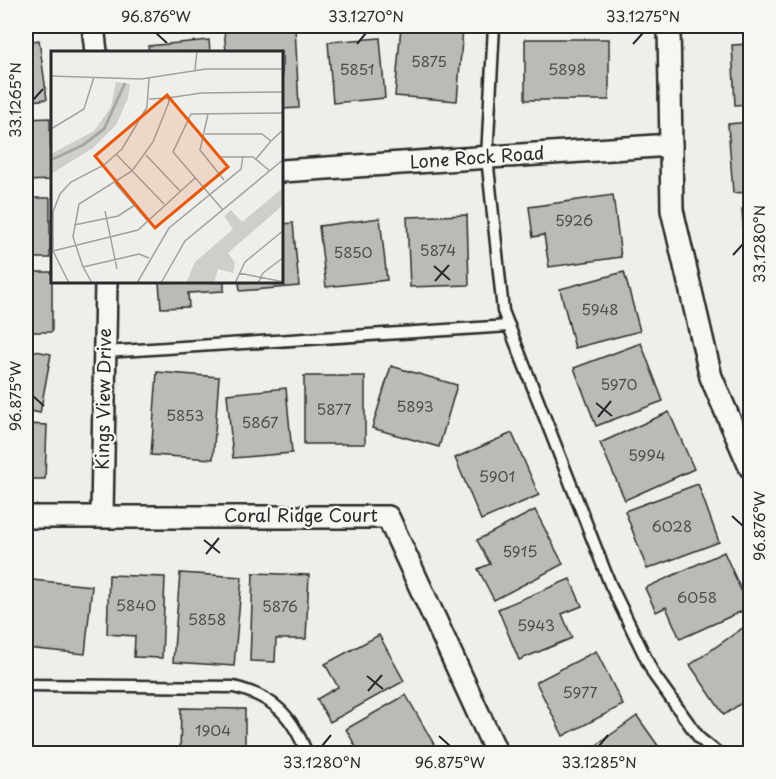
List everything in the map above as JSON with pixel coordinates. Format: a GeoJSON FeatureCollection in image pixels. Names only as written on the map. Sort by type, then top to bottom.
{"type":"FeatureCollection","features":[{"type":"Feature","properties":{"kind":"street"},"geometry":{"type":"LineString","coordinates":[[93,26],[96,51]]}},
{"type":"Feature","properties":{"kind":"street"},"geometry":{"type":"LineString","coordinates":[[669,26],[672,210],[711,377],[750,467]]}},
{"type":"Feature","properties":{"kind":"street","name":"Lone Rock Road"},"geometry":{"type":"LineString","coordinates":[[284,171],[671,145]]}},
{"type":"Feature","properties":{"kind":"street","name":"Kings View Drive"},"geometry":{"type":"LineString","coordinates":[[102,515],[106,284]]}},
{"type":"Feature","properties":{"kind":"street","name":"Coral Ridge Court"},"geometry":{"type":"LineString","coordinates":[[26,517],[102,515],[388,517],[497,753]]}},
{"type":"Feature","properties":{"kind":"lane"},"geometry":{"type":"LineString","coordinates":[[495,26],[487,157],[503,310],[610,584],[649,665],[678,711],[700,739],[719,753]]}},
{"type":"Feature","properties":{"kind":"lane"},"geometry":{"type":"LineString","coordinates":[[105,352],[509,326]]}},
{"type":"Feature","properties":{"kind":"lane"},"geometry":{"type":"LineString","coordinates":[[26,685],[234,687],[257,693],[283,710],[307,753]]}},
{"type":"Feature","properties":{"kind":"building"},"geometry":{"type":"Polygon","coordinates":[[[295,26],[299,108],[284,109],[284,51],[226,51],[224,29],[295,26]]]}},
{"type":"Feature","properties":{"kind":"building"},"geometry":{"type":"Polygon","coordinates":[[[401,26],[463,28],[457,101],[395,96],[401,26]]]}},
{"type":"Feature","properties":{"kind":"building"},"geometry":{"type":"Polygon","coordinates":[[[380,38],[385,98],[333,103],[328,42],[380,38]]]}},
{"type":"Feature","properties":{"kind":"building"},"geometry":{"type":"Polygon","coordinates":[[[525,39],[609,39],[609,100],[525,100],[525,39]]]}},
{"type":"Feature","properties":{"kind":"building"},"geometry":{"type":"Polygon","coordinates":[[[39,40],[47,99],[26,102],[26,42],[39,40]]]}},
{"type":"Feature","properties":{"kind":"building"},"geometry":{"type":"Polygon","coordinates":[[[209,40],[210,51],[149,51],[148,46],[209,40]]]}},
{"type":"Feature","properties":{"kind":"building"},"geometry":{"type":"Polygon","coordinates":[[[750,44],[750,104],[735,105],[732,45],[750,44]]]}},
{"type":"Feature","properties":{"kind":"building"},"geometry":{"type":"Polygon","coordinates":[[[50,118],[51,180],[26,181],[26,119],[50,118]]]}},
{"type":"Feature","properties":{"kind":"building"},"geometry":{"type":"Polygon","coordinates":[[[750,122],[750,192],[733,193],[728,124],[750,122]]]}},
{"type":"Feature","properties":{"kind":"building"},"geometry":{"type":"Polygon","coordinates":[[[613,195],[621,257],[549,267],[544,235],[533,237],[529,207],[613,195]]]}},
{"type":"Feature","properties":{"kind":"building"},"geometry":{"type":"Polygon","coordinates":[[[26,198],[50,198],[50,258],[26,258],[26,198]]]}},
{"type":"Feature","properties":{"kind":"building"},"geometry":{"type":"Polygon","coordinates":[[[750,208],[750,269],[746,269],[742,209],[750,208]]]}},
{"type":"Feature","properties":{"kind":"building"},"geometry":{"type":"Polygon","coordinates":[[[467,215],[469,285],[410,287],[407,217],[467,215]]]}},
{"type":"Feature","properties":{"kind":"building"},"geometry":{"type":"Polygon","coordinates":[[[380,218],[387,280],[326,287],[319,226],[380,218]]]}},
{"type":"Feature","properties":{"kind":"building"},"geometry":{"type":"Polygon","coordinates":[[[293,223],[299,286],[240,291],[239,284],[284,284],[284,224],[293,223]]]}},
{"type":"Feature","properties":{"kind":"building"},"geometry":{"type":"Polygon","coordinates":[[[26,272],[51,272],[52,332],[26,332],[26,272]]]}},
{"type":"Feature","properties":{"kind":"building"},"geometry":{"type":"Polygon","coordinates":[[[624,272],[640,331],[575,348],[560,289],[624,272]]]}},
{"type":"Feature","properties":{"kind":"building"},"geometry":{"type":"Polygon","coordinates":[[[159,284],[224,284],[224,291],[188,293],[189,307],[161,308],[159,284]]]}},
{"type":"Feature","properties":{"kind":"building"},"geometry":{"type":"Polygon","coordinates":[[[641,343],[663,401],[596,426],[574,368],[641,343]]]}},
{"type":"Feature","properties":{"kind":"building"},"geometry":{"type":"Polygon","coordinates":[[[26,349],[51,354],[40,413],[26,410],[26,349]]]}},
{"type":"Feature","properties":{"kind":"building"},"geometry":{"type":"Polygon","coordinates":[[[391,366],[457,385],[439,447],[372,428],[391,366]]]}},
{"type":"Feature","properties":{"kind":"building"},"geometry":{"type":"Polygon","coordinates":[[[157,372],[219,377],[213,459],[151,455],[157,372]]]}},
{"type":"Feature","properties":{"kind":"building"},"geometry":{"type":"Polygon","coordinates":[[[304,376],[365,376],[365,444],[304,444],[304,376]]]}},
{"type":"Feature","properties":{"kind":"building"},"geometry":{"type":"Polygon","coordinates":[[[286,388],[292,453],[233,458],[227,394],[286,388]]]}},
{"type":"Feature","properties":{"kind":"building"},"geometry":{"type":"Polygon","coordinates":[[[669,412],[694,469],[625,500],[600,443],[669,412]]]}},
{"type":"Feature","properties":{"kind":"building"},"geometry":{"type":"Polygon","coordinates":[[[26,424],[47,425],[45,479],[26,479],[26,424]]]}},
{"type":"Feature","properties":{"kind":"building"},"geometry":{"type":"Polygon","coordinates":[[[512,433],[539,495],[481,520],[455,458],[512,433]]]}},
{"type":"Feature","properties":{"kind":"building"},"geometry":{"type":"Polygon","coordinates":[[[698,484],[719,542],[647,569],[625,511],[698,484]]]}},
{"type":"Feature","properties":{"kind":"building"},"geometry":{"type":"Polygon","coordinates":[[[535,510],[563,564],[494,600],[478,569],[490,564],[477,540],[535,510]]]}},
{"type":"Feature","properties":{"kind":"building"},"geometry":{"type":"Polygon","coordinates":[[[724,552],[749,608],[680,639],[666,607],[656,612],[645,588],[724,552]]]}},
{"type":"Feature","properties":{"kind":"building"},"geometry":{"type":"Polygon","coordinates":[[[180,573],[242,577],[234,666],[173,662],[180,573]]]}},
{"type":"Feature","properties":{"kind":"building"},"geometry":{"type":"Polygon","coordinates":[[[253,573],[309,575],[306,639],[276,639],[275,662],[250,661],[253,573]]]}},
{"type":"Feature","properties":{"kind":"building"},"geometry":{"type":"Polygon","coordinates":[[[109,575],[165,577],[162,658],[134,657],[135,636],[107,634],[109,575]]]}},
{"type":"Feature","properties":{"kind":"building"},"geometry":{"type":"Polygon","coordinates":[[[570,579],[582,606],[562,614],[572,638],[519,660],[498,609],[570,579]]]}},
{"type":"Feature","properties":{"kind":"building"},"geometry":{"type":"Polygon","coordinates":[[[32,580],[92,586],[85,654],[26,648],[32,580]]]}},
{"type":"Feature","properties":{"kind":"building"},"geometry":{"type":"Polygon","coordinates":[[[750,623],[750,697],[724,715],[690,665],[750,623]]]}},
{"type":"Feature","properties":{"kind":"building"},"geometry":{"type":"Polygon","coordinates":[[[379,635],[404,681],[330,722],[317,699],[338,687],[325,664],[379,635]]]}},
{"type":"Feature","properties":{"kind":"building"},"geometry":{"type":"Polygon","coordinates":[[[596,651],[623,705],[563,736],[536,682],[596,651]]]}},
{"type":"Feature","properties":{"kind":"building"},"geometry":{"type":"Polygon","coordinates":[[[406,695],[436,748],[425,754],[360,754],[346,729],[406,695]]]}},
{"type":"Feature","properties":{"kind":"building"},"geometry":{"type":"Polygon","coordinates":[[[181,708],[245,709],[245,754],[180,754],[181,708]]]}},
{"type":"Feature","properties":{"kind":"building"},"geometry":{"type":"Polygon","coordinates":[[[637,716],[664,754],[588,754],[587,752],[637,716]]]}}]}
